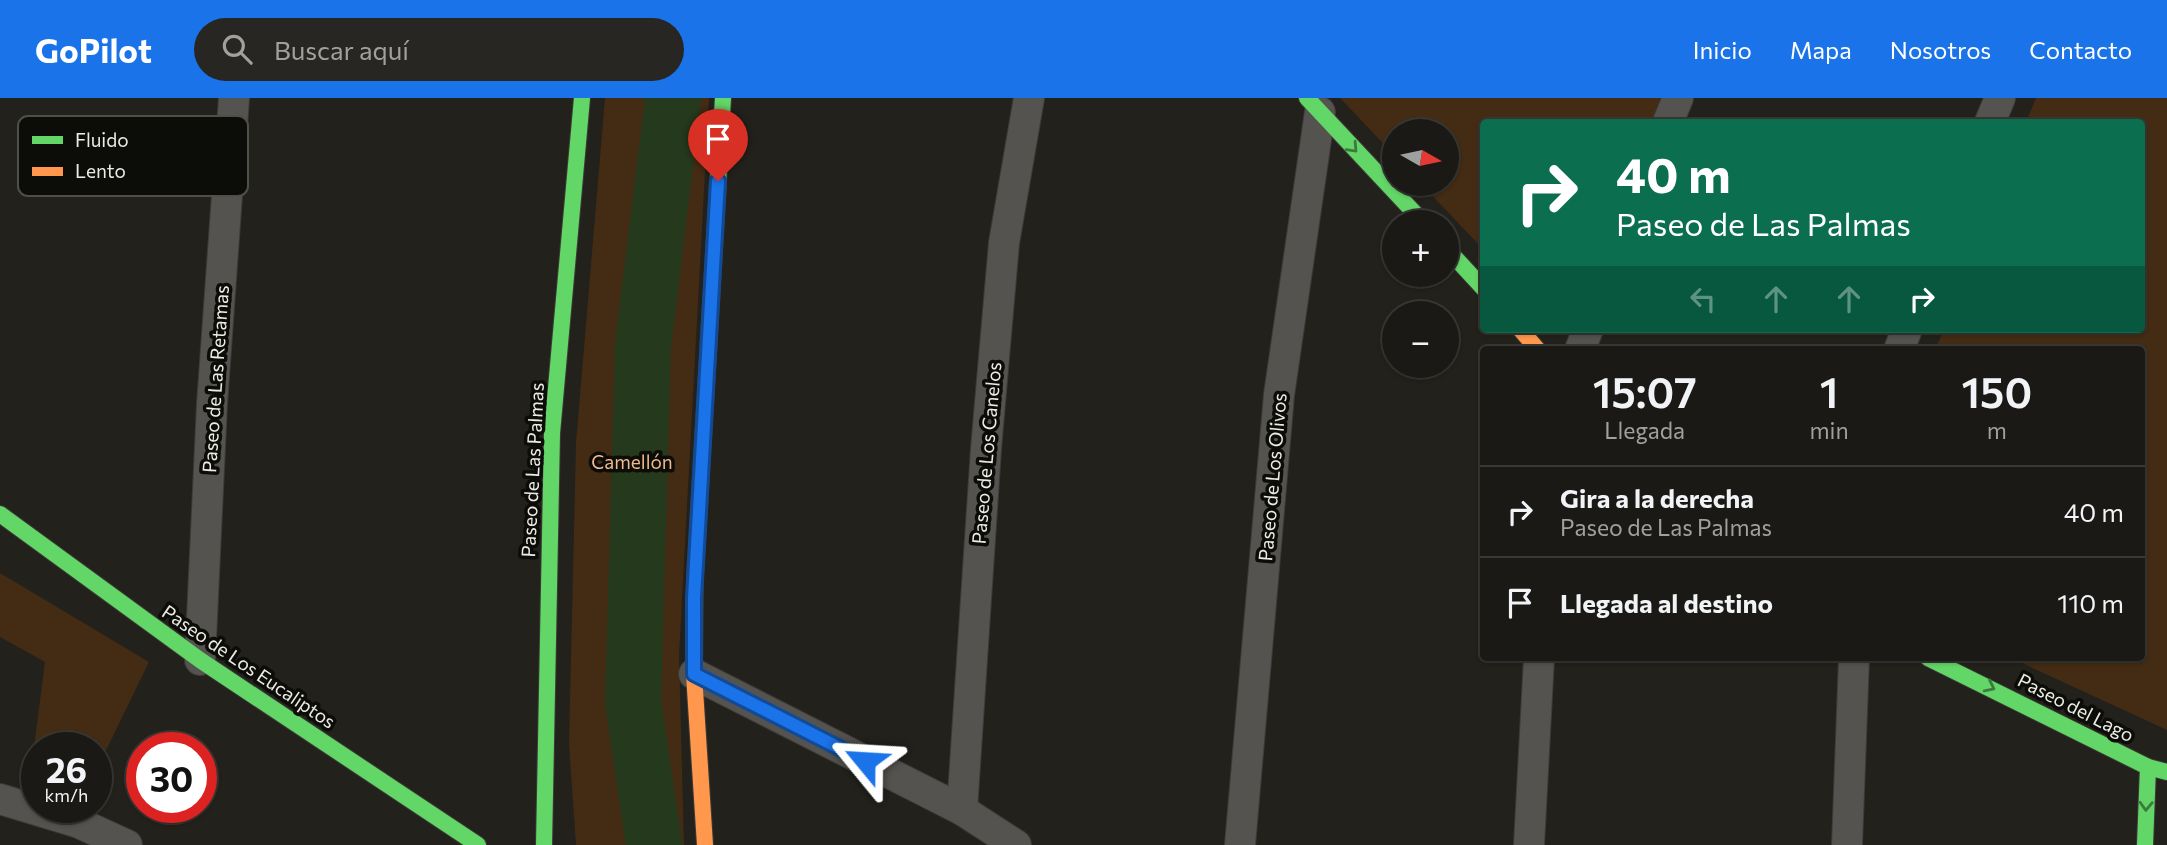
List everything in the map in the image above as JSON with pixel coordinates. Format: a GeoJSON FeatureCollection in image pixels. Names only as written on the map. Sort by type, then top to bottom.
{"type":"FeatureCollection","features":[{"type":"Feature","properties":{"kind":"street","name":"Paseo de Las Retamas"},"geometry":{"type":"LineString","coordinates":[[233,116],[234,98]]}},
{"type":"Feature","properties":{"kind":"street","name":"Paseo de Las Palmas"},"geometry":{"type":"LineString","coordinates":[[544,845],[552,433],[582,98]]}},
{"type":"Feature","properties":{"kind":"street"},"geometry":{"type":"LineString","coordinates":[[705,845],[694,674],[694,598],[723,98]]}},
{"type":"Feature","properties":{"kind":"street","name":"Paseo de Los Canelos"},"geometry":{"type":"LineString","coordinates":[[962,810],[985,463],[1004,243],[1029,98]]}},
{"type":"Feature","properties":{"kind":"street"},"geometry":{"type":"LineString","coordinates":[[1669,119],[1678,98]]}},
{"type":"Feature","properties":{"kind":"street"},"geometry":{"type":"LineString","coordinates":[[1991,119],[2000,98]]}},
{"type":"Feature","properties":{"kind":"street"},"geometry":{"type":"LineString","coordinates":[[1313,105],[1412,210]]}},
{"type":"Feature","properties":{"kind":"street","name":"Paseo de Los Olivos"},"geometry":{"type":"LineString","coordinates":[[1240,845],[1279,395],[1313,105]]}},
{"type":"Feature","properties":{"kind":"street","name":"Paseo de Las Retamas"},"geometry":{"type":"LineString","coordinates":[[200,660],[212,404],[227,196]]}},
{"type":"Feature","properties":{"kind":"street"},"geometry":{"type":"LineString","coordinates":[[1459,262],[1480,285]]}},
{"type":"Feature","properties":{"kind":"street","name":"Paseo de Los Eucaliptos"},"geometry":{"type":"LineString","coordinates":[[0,514],[200,660],[478,845]]}},
{"type":"Feature","properties":{"kind":"street"},"geometry":{"type":"LineString","coordinates":[[1529,845],[1539,661]]}},
{"type":"Feature","properties":{"kind":"street"},"geometry":{"type":"LineString","coordinates":[[1847,845],[1854,661]]}},
{"type":"Feature","properties":{"kind":"street","name":"Paseo del Lago"},"geometry":{"type":"LineString","coordinates":[[1934,661],[2148,766],[2167,772]]}},
{"type":"Feature","properties":{"kind":"street"},"geometry":{"type":"LineString","coordinates":[[694,674],[962,810],[1017,845]]}},
{"type":"Feature","properties":{"kind":"street"},"geometry":{"type":"LineString","coordinates":[[2145,845],[2148,766]]}},
{"type":"Feature","properties":{"kind":"street"},"geometry":{"type":"LineString","coordinates":[[0,799],[79,823],[127,845]]}},
{"type":"Feature","properties":{"kind":"green space","name":"Camellón"},"geometry":{"type":"Polygon","coordinates":[[[605,98],[709,98],[679,655],[684,845],[576,845],[569,744],[576,443],[605,98]]]}},
{"type":"Feature","properties":{"kind":"green space"},"geometry":{"type":"Polygon","coordinates":[[[1340,98],[1666,98],[1657,119],[1480,119],[1480,246],[1459,224],[1459,210],[1446,210],[1432,196],[1460,196],[1460,119],[1382,119],[1382,142],[1340,98]]]}},
{"type":"Feature","properties":{"kind":"green space"},"geometry":{"type":"Polygon","coordinates":[[[2036,98],[2167,98],[2167,730],[2018,661],[2145,661],[2145,346],[1937,346],[1942,333],[2145,333],[2145,119],[2027,119],[2036,98]]]}},
{"type":"Feature","properties":{"kind":"green space"},"geometry":{"type":"Polygon","coordinates":[[[0,573],[149,662],[112,738],[112,732],[36,732],[45,662],[0,637],[0,573]]]}},
{"type":"Feature","properties":{"kind":"waterway"},"geometry":{"type":"LineString","coordinates":[[654,845],[633,702],[643,346],[673,98]]}},
{"type":"Feature","properties":{"kind":"traffic: fast"},"geometry":{"type":"LineString","coordinates":[[544,845],[552,433],[582,98]]}},
{"type":"Feature","properties":{"kind":"traffic: fast"},"geometry":{"type":"LineString","coordinates":[[695,576],[723,98]]}},
{"type":"Feature","properties":{"kind":"traffic: fast"},"geometry":{"type":"LineString","coordinates":[[1307,98],[1412,210]]}},
{"type":"Feature","properties":{"kind":"traffic: fast"},"geometry":{"type":"LineString","coordinates":[[1459,262],[1480,285]]}},
{"type":"Feature","properties":{"kind":"traffic: fast"},"geometry":{"type":"LineString","coordinates":[[0,514],[200,660],[478,845]]}},
{"type":"Feature","properties":{"kind":"traffic: fast"},"geometry":{"type":"LineString","coordinates":[[1934,661],[2148,767],[2167,772]]}},
{"type":"Feature","properties":{"kind":"traffic: fast"},"geometry":{"type":"LineString","coordinates":[[2145,845],[2148,767]]}},
{"type":"Feature","properties":{"kind":"traffic: slow"},"geometry":{"type":"LineString","coordinates":[[1523,333],[1535,346]]}},
{"type":"Feature","properties":{"kind":"traffic: slow"},"geometry":{"type":"LineString","coordinates":[[695,576],[694,674],[705,845]]}},
{"type":"Feature","properties":{"kind":"route"},"geometry":{"type":"LineString","coordinates":[[718,181],[694,598],[694,674],[865,761]]}}]}
